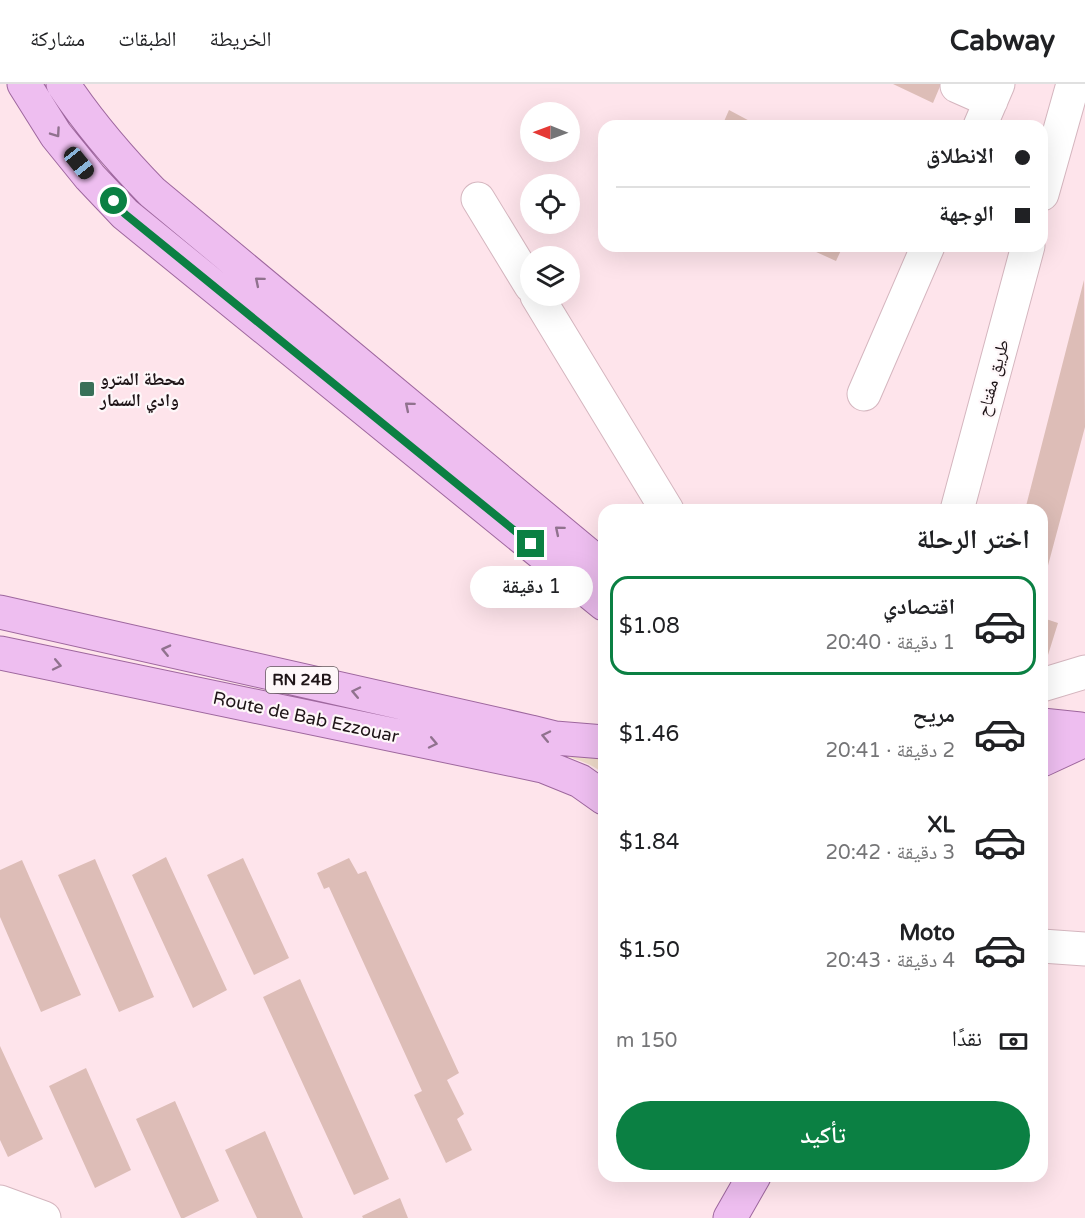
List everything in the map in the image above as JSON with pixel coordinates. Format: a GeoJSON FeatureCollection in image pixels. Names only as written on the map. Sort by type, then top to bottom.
{"type":"FeatureCollection","features":[{"type":"Feature","properties":{"kind":"main road"},"geometry":{"type":"LineString","coordinates":[[24,84],[56,135],[90,177],[125,214],[598,599]]}},
{"type":"Feature","properties":{"kind":"main road"},"geometry":{"type":"LineString","coordinates":[[63,84],[84,116],[118,157],[152,192],[598,563]]}},
{"type":"Feature","properties":{"kind":"main road","name":"Route de Bab Ezzouar"},"geometry":{"type":"LineString","coordinates":[[1,612],[547,736],[598,741]]}},
{"type":"Feature","properties":{"kind":"main road","name":"Route de Bab Ezzouar"},"geometry":{"type":"LineString","coordinates":[[0,653],[543,766],[580,781],[598,794]]}},
{"type":"Feature","properties":{"kind":"main road"},"geometry":{"type":"LineString","coordinates":[[1048,726],[1083,732]]}},
{"type":"Feature","properties":{"kind":"main road"},"geometry":{"type":"LineString","coordinates":[[1048,739],[1083,732]]}},
{"type":"Feature","properties":{"kind":"main road"},"geometry":{"type":"LineString","coordinates":[[1048,756],[1083,732]]}},
{"type":"Feature","properties":{"kind":"main road"},"geometry":{"type":"LineString","coordinates":[[730,1218],[751,1182]]}},
{"type":"Feature","properties":{"kind":"street"},"geometry":{"type":"LineString","coordinates":[[1048,182],[1072,133],[1073,84]]}},
{"type":"Feature","properties":{"kind":"street"},"geometry":{"type":"LineString","coordinates":[[957,86],[990,104]]}},
{"type":"Feature","properties":{"kind":"street"},"geometry":{"type":"LineString","coordinates":[[478,199],[520,268]]}},
{"type":"Feature","properties":{"kind":"street"},"geometry":{"type":"LineString","coordinates":[[864,394],[925,252]]}},
{"type":"Feature","properties":{"kind":"street","name":"طريق مفتاح"},"geometry":{"type":"LineString","coordinates":[[959,504],[1026,252]]}},
{"type":"Feature","properties":{"kind":"street"},"geometry":{"type":"LineString","coordinates":[[543,306],[663,504]]}},
{"type":"Feature","properties":{"kind":"street"},"geometry":{"type":"LineString","coordinates":[[1048,683],[1084,669]]}},
{"type":"Feature","properties":{"kind":"street"},"geometry":{"type":"LineString","coordinates":[[1048,946],[1085,949]]}},
{"type":"Feature","properties":{"kind":"street"},"geometry":{"type":"LineString","coordinates":[[0,1202],[44,1218]]}},
{"type":"Feature","properties":{"kind":"shaded area"},"geometry":{"type":"Polygon","coordinates":[[[521,746],[598,751],[598,770],[576,759],[521,746]]]}},
{"type":"Feature","properties":{"kind":"building"},"geometry":{"type":"Polygon","coordinates":[[[893,84],[941,84],[933,103],[893,84]]]}},
{"type":"Feature","properties":{"kind":"building"},"geometry":{"type":"Polygon","coordinates":[[[729,110],[748,120],[725,120],[729,110]]]}},
{"type":"Feature","properties":{"kind":"building"},"geometry":{"type":"Polygon","coordinates":[[[816,252],[840,252],[836,261],[816,252]]]}},
{"type":"Feature","properties":{"kind":"building"},"geometry":{"type":"Polygon","coordinates":[[[1084,280],[1085,427],[1048,566],[1048,504],[1027,504],[1084,280]]]}},
{"type":"Feature","properties":{"kind":"building"},"geometry":{"type":"Polygon","coordinates":[[[1048,620],[1058,623],[1048,655],[1048,620]]]}},
{"type":"Feature","properties":{"kind":"building"},"geometry":{"type":"Polygon","coordinates":[[[166,857],[227,990],[193,1008],[132,875],[166,857]]]}},
{"type":"Feature","properties":{"kind":"building"},"geometry":{"type":"Polygon","coordinates":[[[243,858],[289,958],[254,975],[207,875],[243,858]]]}},
{"type":"Feature","properties":{"kind":"building"},"geometry":{"type":"Polygon","coordinates":[[[349,858],[358,874],[366,871],[459,1073],[447,1080],[464,1114],[457,1119],[472,1150],[446,1163],[414,1095],[422,1091],[329,887],[324,889],[317,873],[349,858]]]}},
{"type":"Feature","properties":{"kind":"building"},"geometry":{"type":"Polygon","coordinates":[[[95,859],[154,997],[119,1012],[58,875],[95,859]]]}},
{"type":"Feature","properties":{"kind":"building"},"geometry":{"type":"Polygon","coordinates":[[[22,860],[81,995],[41,1012],[0,917],[0,870],[22,860]]]}},
{"type":"Feature","properties":{"kind":"building"},"geometry":{"type":"Polygon","coordinates":[[[300,979],[389,1179],[354,1195],[263,997],[300,979]]]}},
{"type":"Feature","properties":{"kind":"building"},"geometry":{"type":"Polygon","coordinates":[[[0,1046],[43,1139],[8,1157],[0,1140],[0,1046]]]}},
{"type":"Feature","properties":{"kind":"building"},"geometry":{"type":"Polygon","coordinates":[[[86,1068],[131,1170],[95,1188],[49,1086],[86,1068]]]}},
{"type":"Feature","properties":{"kind":"building"},"geometry":{"type":"Polygon","coordinates":[[[175,1101],[219,1201],[184,1218],[181,1218],[136,1119],[175,1101]]]}},
{"type":"Feature","properties":{"kind":"building"},"geometry":{"type":"Polygon","coordinates":[[[265,1131],[303,1218],[257,1218],[225,1150],[265,1131]]]}},
{"type":"Feature","properties":{"kind":"building"},"geometry":{"type":"Polygon","coordinates":[[[400,1198],[408,1218],[363,1218],[362,1216],[400,1198]]]}},
{"type":"Feature","properties":{"kind":"place","name":"محطة المترو وادي السمار"},"geometry":{"type":"Point","coordinates":[87,389]}},
{"type":"Feature","properties":{"kind":"route"},"geometry":{"type":"LineString","coordinates":[[114,201],[125,214],[531,544]]}}]}
